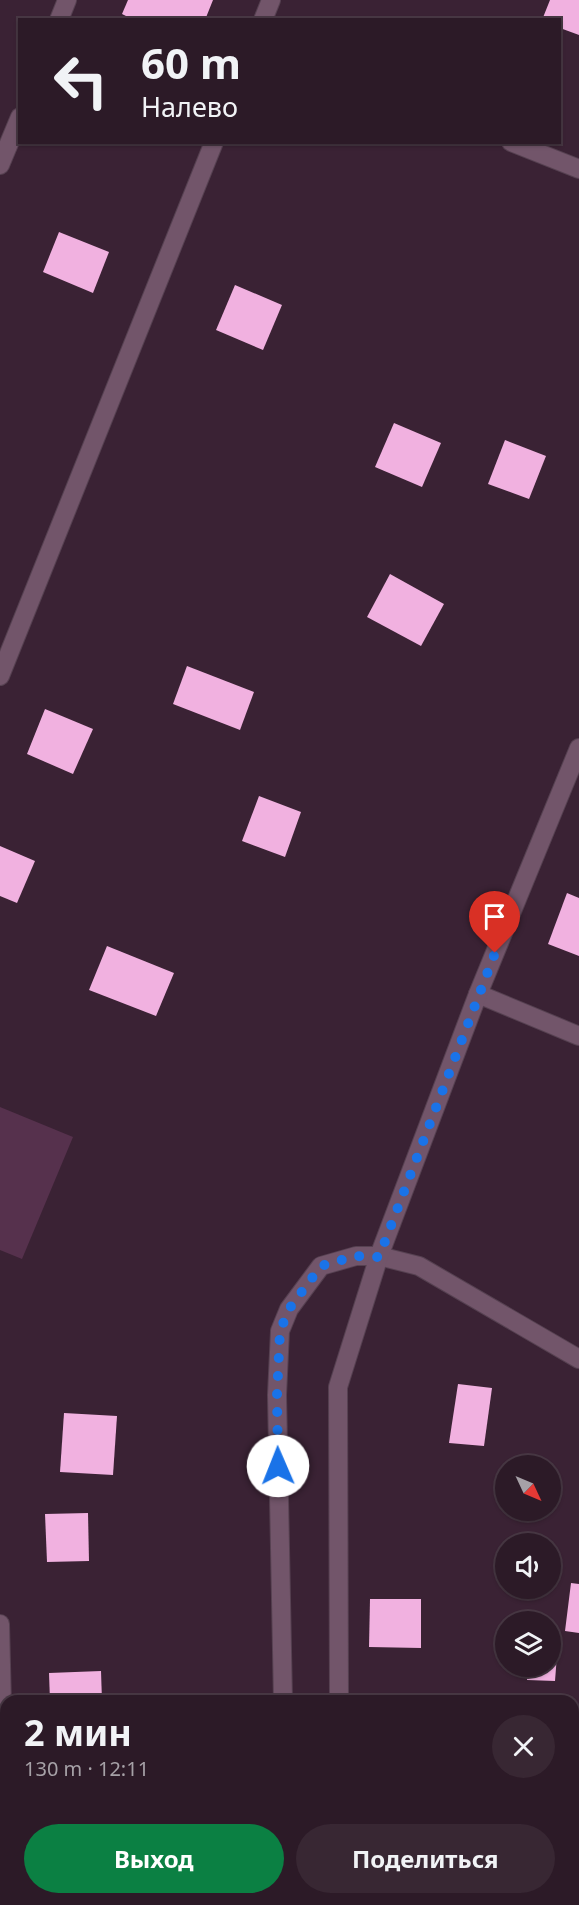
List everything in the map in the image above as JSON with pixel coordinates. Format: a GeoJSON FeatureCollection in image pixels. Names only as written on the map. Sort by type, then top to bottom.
{"type":"FeatureCollection","features":[{"type":"Feature","properties":{"kind":"street"},"geometry":{"type":"LineString","coordinates":[[60,18],[67,0]]}},
{"type":"Feature","properties":{"kind":"street"},"geometry":{"type":"LineString","coordinates":[[264,18],[271,0]]}},
{"type":"Feature","properties":{"kind":"street"},"geometry":{"type":"LineString","coordinates":[[0,165],[18,122]]}},
{"type":"Feature","properties":{"kind":"street"},"geometry":{"type":"LineString","coordinates":[[0,676],[213,144]]}},
{"type":"Feature","properties":{"kind":"street"},"geometry":{"type":"LineString","coordinates":[[516,144],[579,170]]}},
{"type":"Feature","properties":{"kind":"street"},"geometry":{"type":"LineString","coordinates":[[339,1695],[338,1387],[379,1257],[478,994],[579,748]]}},
{"type":"Feature","properties":{"kind":"street"},"geometry":{"type":"LineString","coordinates":[[478,994],[579,1036]]}},
{"type":"Feature","properties":{"kind":"street"},"geometry":{"type":"LineString","coordinates":[[283,1695],[277,1395],[280,1331],[289,1309],[321,1266],[356,1256],[379,1257],[419,1266],[579,1359]]}},
{"type":"Feature","properties":{"kind":"street"},"geometry":{"type":"LineString","coordinates":[[0,1624],[2,1695]]}},
{"type":"Feature","properties":{"kind":"shaded area"},"geometry":{"type":"Polygon","coordinates":[[[0,1107],[73,1137],[22,1259],[0,1250],[0,1107]]]}},
{"type":"Feature","properties":{"kind":"building"},"geometry":{"type":"Polygon","coordinates":[[[128,0],[213,0],[206,18],[130,18],[122,14],[128,0]]]}},
{"type":"Feature","properties":{"kind":"building"},"geometry":{"type":"Polygon","coordinates":[[[550,0],[579,0],[579,35],[561,28],[561,18],[543,18],[550,0]]]}},
{"type":"Feature","properties":{"kind":"building"},"geometry":{"type":"Polygon","coordinates":[[[59,232],[109,252],[93,293],[43,272],[59,232]]]}},
{"type":"Feature","properties":{"kind":"building"},"geometry":{"type":"Polygon","coordinates":[[[235,285],[282,305],[263,350],[216,330],[235,285]]]}},
{"type":"Feature","properties":{"kind":"building"},"geometry":{"type":"Polygon","coordinates":[[[394,423],[441,443],[422,487],[375,467],[394,423]]]}},
{"type":"Feature","properties":{"kind":"building"},"geometry":{"type":"Polygon","coordinates":[[[505,440],[546,456],[529,499],[488,484],[505,440]]]}},
{"type":"Feature","properties":{"kind":"building"},"geometry":{"type":"Polygon","coordinates":[[[390,574],[444,604],[421,646],[367,617],[390,574]]]}},
{"type":"Feature","properties":{"kind":"building"},"geometry":{"type":"Polygon","coordinates":[[[187,666],[254,692],[240,730],[173,704],[187,666]]]}},
{"type":"Feature","properties":{"kind":"building"},"geometry":{"type":"Polygon","coordinates":[[[45,709],[93,729],[73,774],[27,754],[45,709]]]}},
{"type":"Feature","properties":{"kind":"building"},"geometry":{"type":"Polygon","coordinates":[[[259,796],[301,812],[285,857],[242,841],[259,796]]]}},
{"type":"Feature","properties":{"kind":"building"},"geometry":{"type":"Polygon","coordinates":[[[0,846],[35,861],[17,903],[0,896],[0,846]]]}},
{"type":"Feature","properties":{"kind":"building"},"geometry":{"type":"Polygon","coordinates":[[[567,893],[579,898],[579,956],[548,944],[567,893]]]}},
{"type":"Feature","properties":{"kind":"building"},"geometry":{"type":"Polygon","coordinates":[[[107,946],[174,973],[156,1016],[89,990],[107,946]]]}},
{"type":"Feature","properties":{"kind":"building"},"geometry":{"type":"Polygon","coordinates":[[[458,1384],[492,1388],[484,1446],[449,1443],[458,1384]]]}},
{"type":"Feature","properties":{"kind":"building"},"geometry":{"type":"Polygon","coordinates":[[[64,1413],[117,1416],[113,1475],[60,1472],[64,1413]]]}},
{"type":"Feature","properties":{"kind":"building"},"geometry":{"type":"Polygon","coordinates":[[[88,1513],[89,1561],[47,1562],[45,1514],[88,1513]]]}},
{"type":"Feature","properties":{"kind":"building"},"geometry":{"type":"Polygon","coordinates":[[[571,1583],[579,1584],[579,1633],[565,1631],[571,1583]]]}},
{"type":"Feature","properties":{"kind":"building"},"geometry":{"type":"Polygon","coordinates":[[[370,1599],[421,1599],[421,1648],[369,1647],[370,1599]]]}},
{"type":"Feature","properties":{"kind":"building"},"geometry":{"type":"Polygon","coordinates":[[[101,1671],[102,1695],[50,1695],[49,1673],[101,1671]]]}},
{"type":"Feature","properties":{"kind":"building"},"geometry":{"type":"Polygon","coordinates":[[[527,1677],[555,1677],[555,1681],[527,1680],[527,1677]]]}},
{"type":"Feature","properties":{"kind":"route"},"geometry":{"type":"LineString","coordinates":[[278,1466],[277,1395],[280,1331],[289,1309],[321,1266],[356,1256],[379,1257],[495,953]]}}]}
